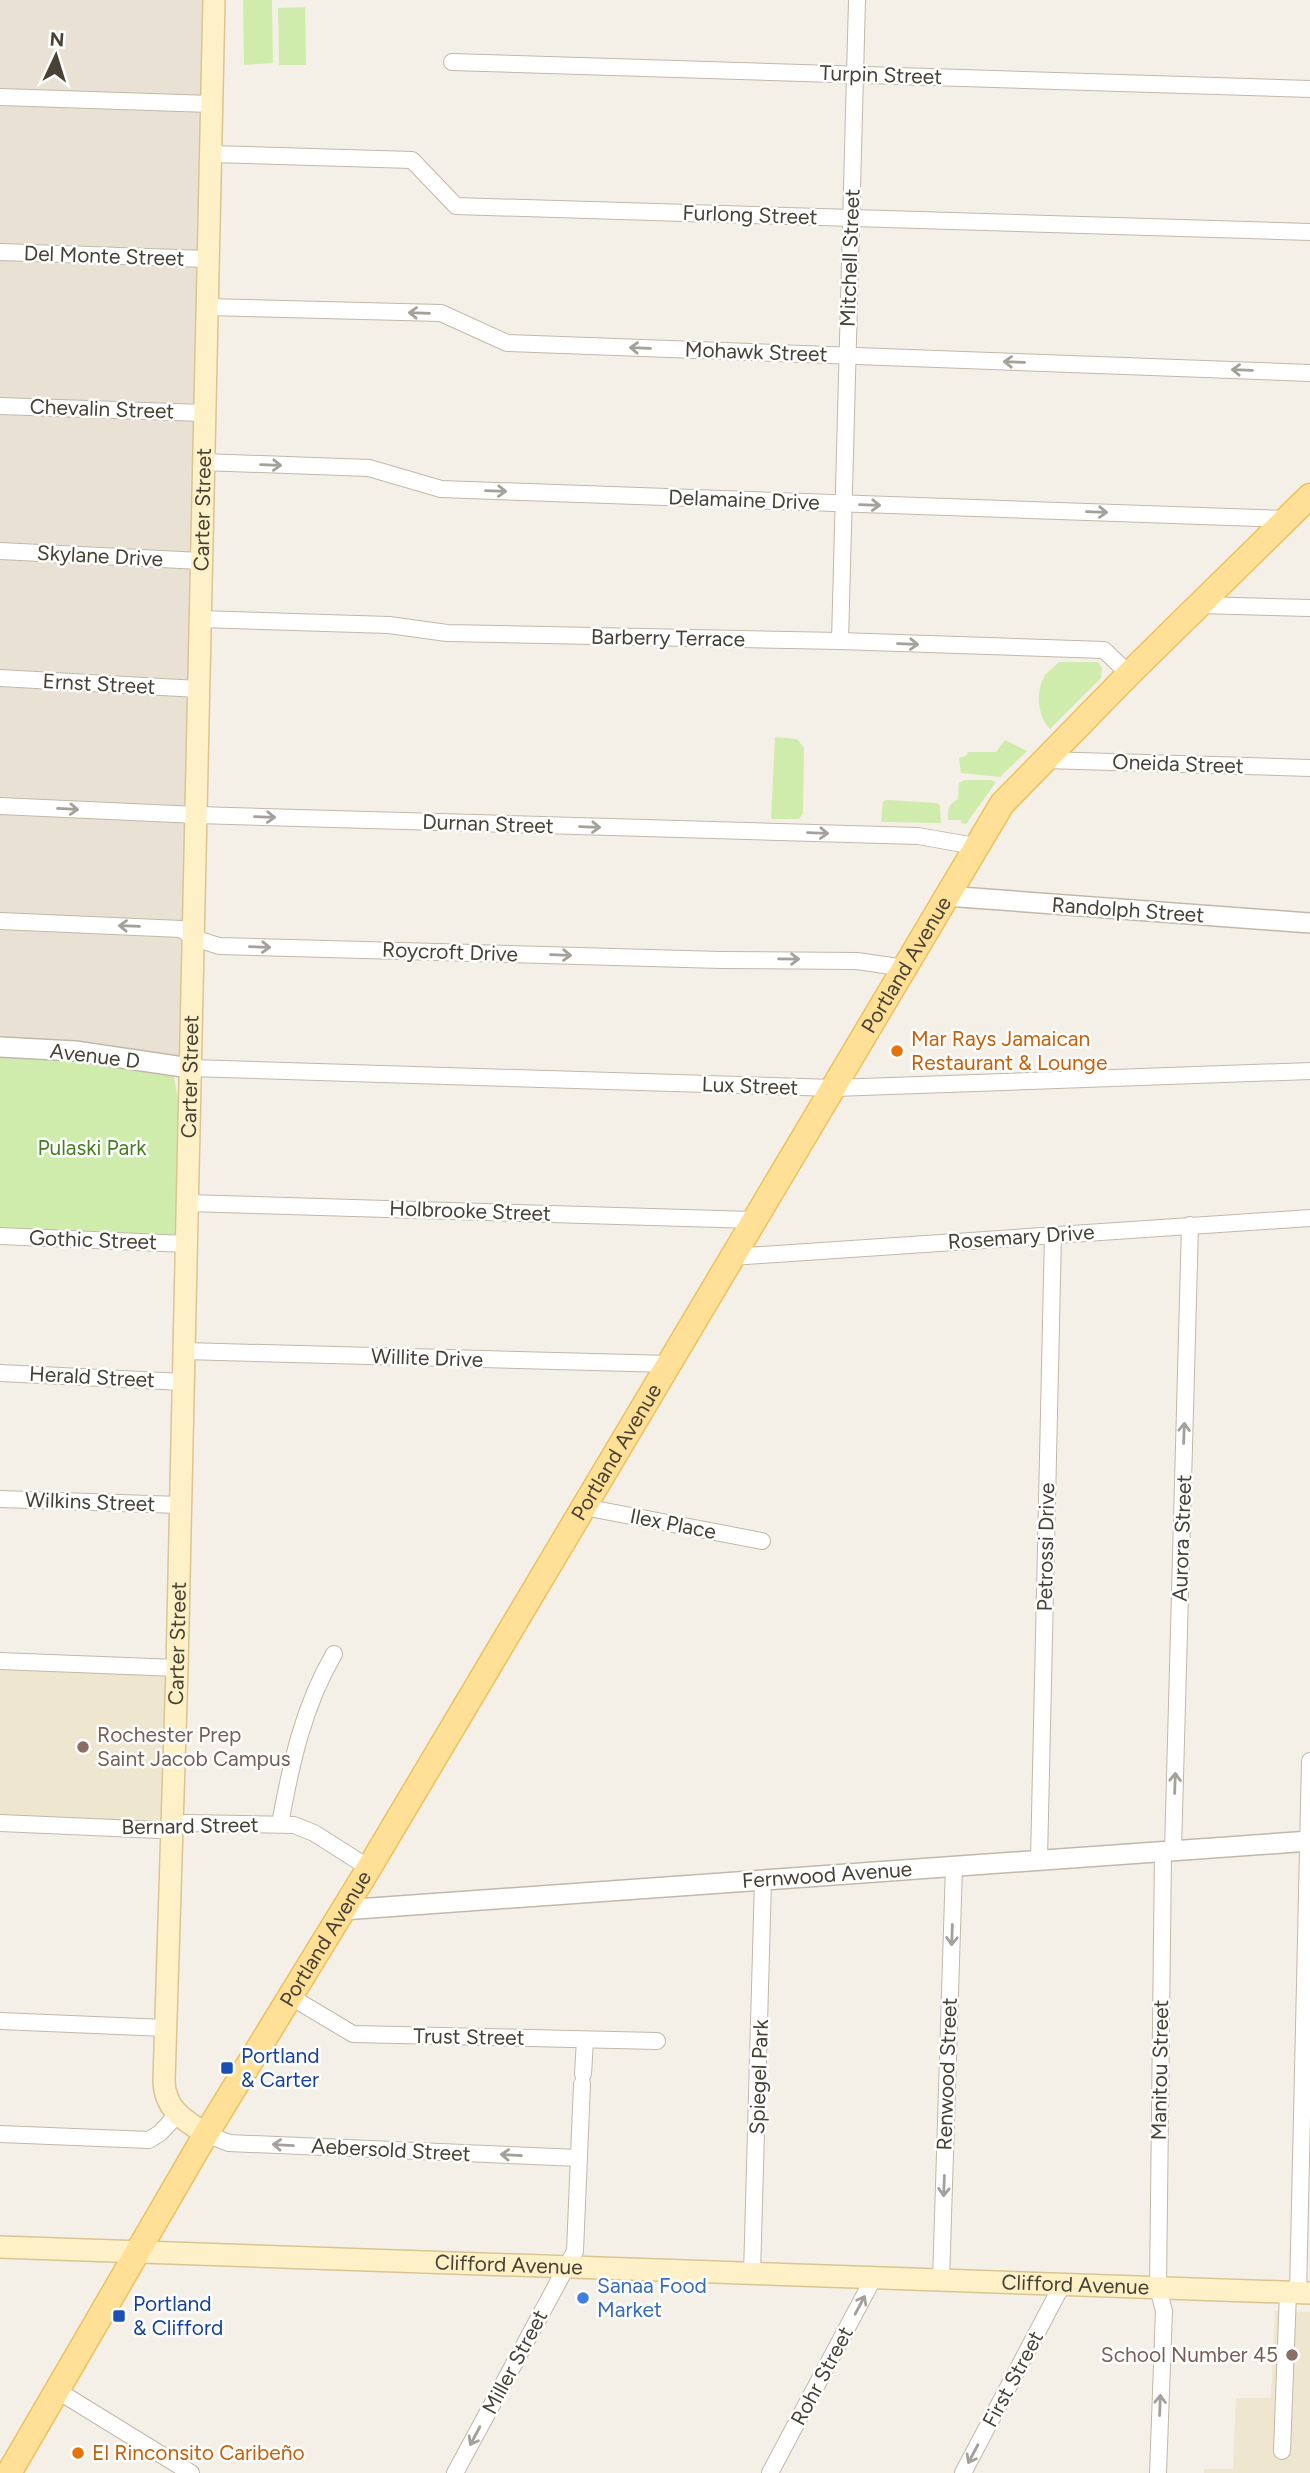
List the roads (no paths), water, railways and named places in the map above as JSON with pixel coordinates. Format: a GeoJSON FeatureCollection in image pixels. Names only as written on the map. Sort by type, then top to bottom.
{"type":"FeatureCollection","features":[{"type":"Feature","properties":{"kind":"main road","name":"Carter Street"},"geometry":{"type":"LineString","coordinates":[[177,2115],[167,2100],[164,2088],[165,2028],[177,1668],[214,0]]}},
{"type":"Feature","properties":{"kind":"main road","name":"Portland Avenue"},"geometry":{"type":"LineString","coordinates":[[9,2473],[206,2134],[369,1868],[1002,804],[1129,674],[1310,496]]}},
{"type":"Feature","properties":{"kind":"main road"},"geometry":{"type":"LineString","coordinates":[[177,2115],[206,2134]]}},
{"type":"Feature","properties":{"kind":"main road","name":"Clifford Avenue"},"geometry":{"type":"LineString","coordinates":[[0,2246],[1299,2293]]}},
{"type":"Feature","properties":{"kind":"street","name":"Mitchell Street"},"geometry":{"type":"LineString","coordinates":[[840,641],[857,0]]}},
{"type":"Feature","properties":{"kind":"street","name":"Turpin Street"},"geometry":{"type":"LineString","coordinates":[[452,62],[1310,89]]}},
{"type":"Feature","properties":{"kind":"street"},"geometry":{"type":"LineString","coordinates":[[0,97],[211,104]]}},
{"type":"Feature","properties":{"kind":"street","name":"Furlong Street"},"geometry":{"type":"LineString","coordinates":[[210,154],[412,160],[456,206],[1310,232]]}},
{"type":"Feature","properties":{"kind":"street","name":"Del Monte Street"},"geometry":{"type":"LineString","coordinates":[[0,252],[208,259]]}},
{"type":"Feature","properties":{"kind":"street","name":"Mohawk Street"},"geometry":{"type":"LineString","coordinates":[[207,307],[441,313],[507,342],[1310,373]]}},
{"type":"Feature","properties":{"kind":"street","name":"Chevalin Street"},"geometry":{"type":"LineString","coordinates":[[0,406],[204,413]]}},
{"type":"Feature","properties":{"kind":"street","name":"Delamaine Drive"},"geometry":{"type":"LineString","coordinates":[[203,462],[369,468],[441,489],[1287,519]]}},
{"type":"Feature","properties":{"kind":"street","name":"Skylane Drive"},"geometry":{"type":"LineString","coordinates":[[0,551],[201,561]]}},
{"type":"Feature","properties":{"kind":"street"},"geometry":{"type":"LineString","coordinates":[[1200,605],[1310,608]]}},
{"type":"Feature","properties":{"kind":"street","name":"Barberry Terrace"},"geometry":{"type":"LineString","coordinates":[[199,620],[389,625],[447,633],[840,641],[1104,650],[1129,674]]}},
{"type":"Feature","properties":{"kind":"street","name":"Ernst Street"},"geometry":{"type":"LineString","coordinates":[[0,678],[198,689]]}},
{"type":"Feature","properties":{"kind":"street","name":"Oneida Street"},"geometry":{"type":"LineString","coordinates":[[1045,760],[1310,768]]}},
{"type":"Feature","properties":{"kind":"street","name":"Durnan Street"},"geometry":{"type":"LineString","coordinates":[[0,806],[197,816],[918,836],[975,846]]}},
{"type":"Feature","properties":{"kind":"street","name":"Randolph Street"},"geometry":{"type":"LineString","coordinates":[[946,897],[1310,923]]}},
{"type":"Feature","properties":{"kind":"street","name":"Roycroft Drive"},"geometry":{"type":"LineString","coordinates":[[0,921],[168,927],[181,929],[194,938],[219,946],[721,960],[857,961],[905,968]]}},
{"type":"Feature","properties":{"kind":"street","name":"Avenue D"},"geometry":{"type":"LineString","coordinates":[[0,1047],[75,1051],[190,1069]]}},
{"type":"Feature","properties":{"kind":"street","name":"Lux Street"},"geometry":{"type":"LineString","coordinates":[[190,1069],[834,1088],[1310,1072]]}},
{"type":"Feature","properties":{"kind":"street","name":"Holbrooke Street"},"geometry":{"type":"LineString","coordinates":[[187,1203],[753,1220]]}},
{"type":"Feature","properties":{"kind":"street","name":"Rosemary Drive"},"geometry":{"type":"LineString","coordinates":[[732,1257],[1310,1217]]}},
{"type":"Feature","properties":{"kind":"street","name":"Aurora Street"},"geometry":{"type":"LineString","coordinates":[[1168,1852],[1190,1225]]}},
{"type":"Feature","properties":{"kind":"street","name":"Petrossi Drive"},"geometry":{"type":"LineString","coordinates":[[1039,1860],[1053,1234]]}},
{"type":"Feature","properties":{"kind":"street","name":"Gothic Street"},"geometry":{"type":"LineString","coordinates":[[0,1236],[186,1244]]}},
{"type":"Feature","properties":{"kind":"street","name":"Willite Drive"},"geometry":{"type":"LineString","coordinates":[[184,1351],[669,1364]]}},
{"type":"Feature","properties":{"kind":"street","name":"Herald Street"},"geometry":{"type":"LineString","coordinates":[[0,1373],[183,1382]]}},
{"type":"Feature","properties":{"kind":"street","name":"Wilkins Street"},"geometry":{"type":"LineString","coordinates":[[0,1499],[180,1506]]}},
{"type":"Feature","properties":{"kind":"street","name":"Ilex Place"},"geometry":{"type":"LineString","coordinates":[[584,1507],[762,1541]]}},
{"type":"Feature","properties":{"kind":"street"},"geometry":{"type":"LineString","coordinates":[[279,1824],[290,1768],[306,1711],[318,1681],[334,1654]]}},
{"type":"Feature","properties":{"kind":"street"},"geometry":{"type":"LineString","coordinates":[[0,1661],[177,1668]]}},
{"type":"Feature","properties":{"kind":"street"},"geometry":{"type":"LineString","coordinates":[[1282,2452],[1299,2293],[1310,1761]]}},
{"type":"Feature","properties":{"kind":"street","name":"Bernard Street"},"geometry":{"type":"LineString","coordinates":[[0,1823],[160,1830],[186,1823],[279,1824],[305,1828],[369,1868]]}},
{"type":"Feature","properties":{"kind":"street","name":"Fernwood Avenue"},"geometry":{"type":"LineString","coordinates":[[343,1910],[1309,1842]]}},
{"type":"Feature","properties":{"kind":"street","name":"Manitou Street"},"geometry":{"type":"LineString","coordinates":[[1158,2473],[1164,2311],[1158,2288],[1168,1852]]}},
{"type":"Feature","properties":{"kind":"street","name":"Renwood Street"},"geometry":{"type":"LineString","coordinates":[[941,2281],[954,1866]]}},
{"type":"Feature","properties":{"kind":"street","name":"Spiegel Park"},"geometry":{"type":"LineString","coordinates":[[752,2274],[763,1880]]}},
{"type":"Feature","properties":{"kind":"street","name":"Trust Street"},"geometry":{"type":"LineString","coordinates":[[291,1997],[354,2034],[657,2041]]}},
{"type":"Feature","properties":{"kind":"street"},"geometry":{"type":"LineString","coordinates":[[0,2021],[165,2028]]}},
{"type":"Feature","properties":{"kind":"street","name":"Miller Street"},"geometry":{"type":"LineString","coordinates":[[455,2473],[575,2251],[585,2040]]}},
{"type":"Feature","properties":{"kind":"street"},"geometry":{"type":"LineString","coordinates":[[0,2134],[149,2140],[160,2133],[177,2115]]}},
{"type":"Feature","properties":{"kind":"street","name":"Aebersold Street"},"geometry":{"type":"LineString","coordinates":[[206,2134],[229,2143],[579,2158]]}},
{"type":"Feature","properties":{"kind":"street","name":"Rohr Street"},"geometry":{"type":"LineString","coordinates":[[770,2473],[873,2279]]}},
{"type":"Feature","properties":{"kind":"street","name":"First Street"},"geometry":{"type":"LineString","coordinates":[[963,2473],[1062,2285]]}},
{"type":"Feature","properties":{"kind":"street"},"geometry":{"type":"LineString","coordinates":[[58,2391],[191,2473]]}},
{"type":"Feature","properties":{"kind":"place","name":"Mar Rays Jamaican Restaurant & Lounge"},"geometry":{"type":"Point","coordinates":[897,1051]}},
{"type":"Feature","properties":{"kind":"place","name":"Rochester Prep Saint Jacob Campus"},"geometry":{"type":"Point","coordinates":[83,1747]}},
{"type":"Feature","properties":{"kind":"place","name":"Portland & Carter"},"geometry":{"type":"Point","coordinates":[227,2068]}},
{"type":"Feature","properties":{"kind":"place","name":"Sanaa Food Market"},"geometry":{"type":"Point","coordinates":[583,2298]}},
{"type":"Feature","properties":{"kind":"place","name":"Portland & Clifford"},"geometry":{"type":"Point","coordinates":[119,2316]}},
{"type":"Feature","properties":{"kind":"place","name":"School Number 45"},"geometry":{"type":"Point","coordinates":[1292,2355]}},
{"type":"Feature","properties":{"kind":"place","name":"El Rinconsito Caribeño"},"geometry":{"type":"Point","coordinates":[78,2453]}},
{"type":"Feature","properties":{"kind":"park label","name":"Pulaski Park"},"geometry":{"type":"Point","coordinates":[92,1148]}}]}
